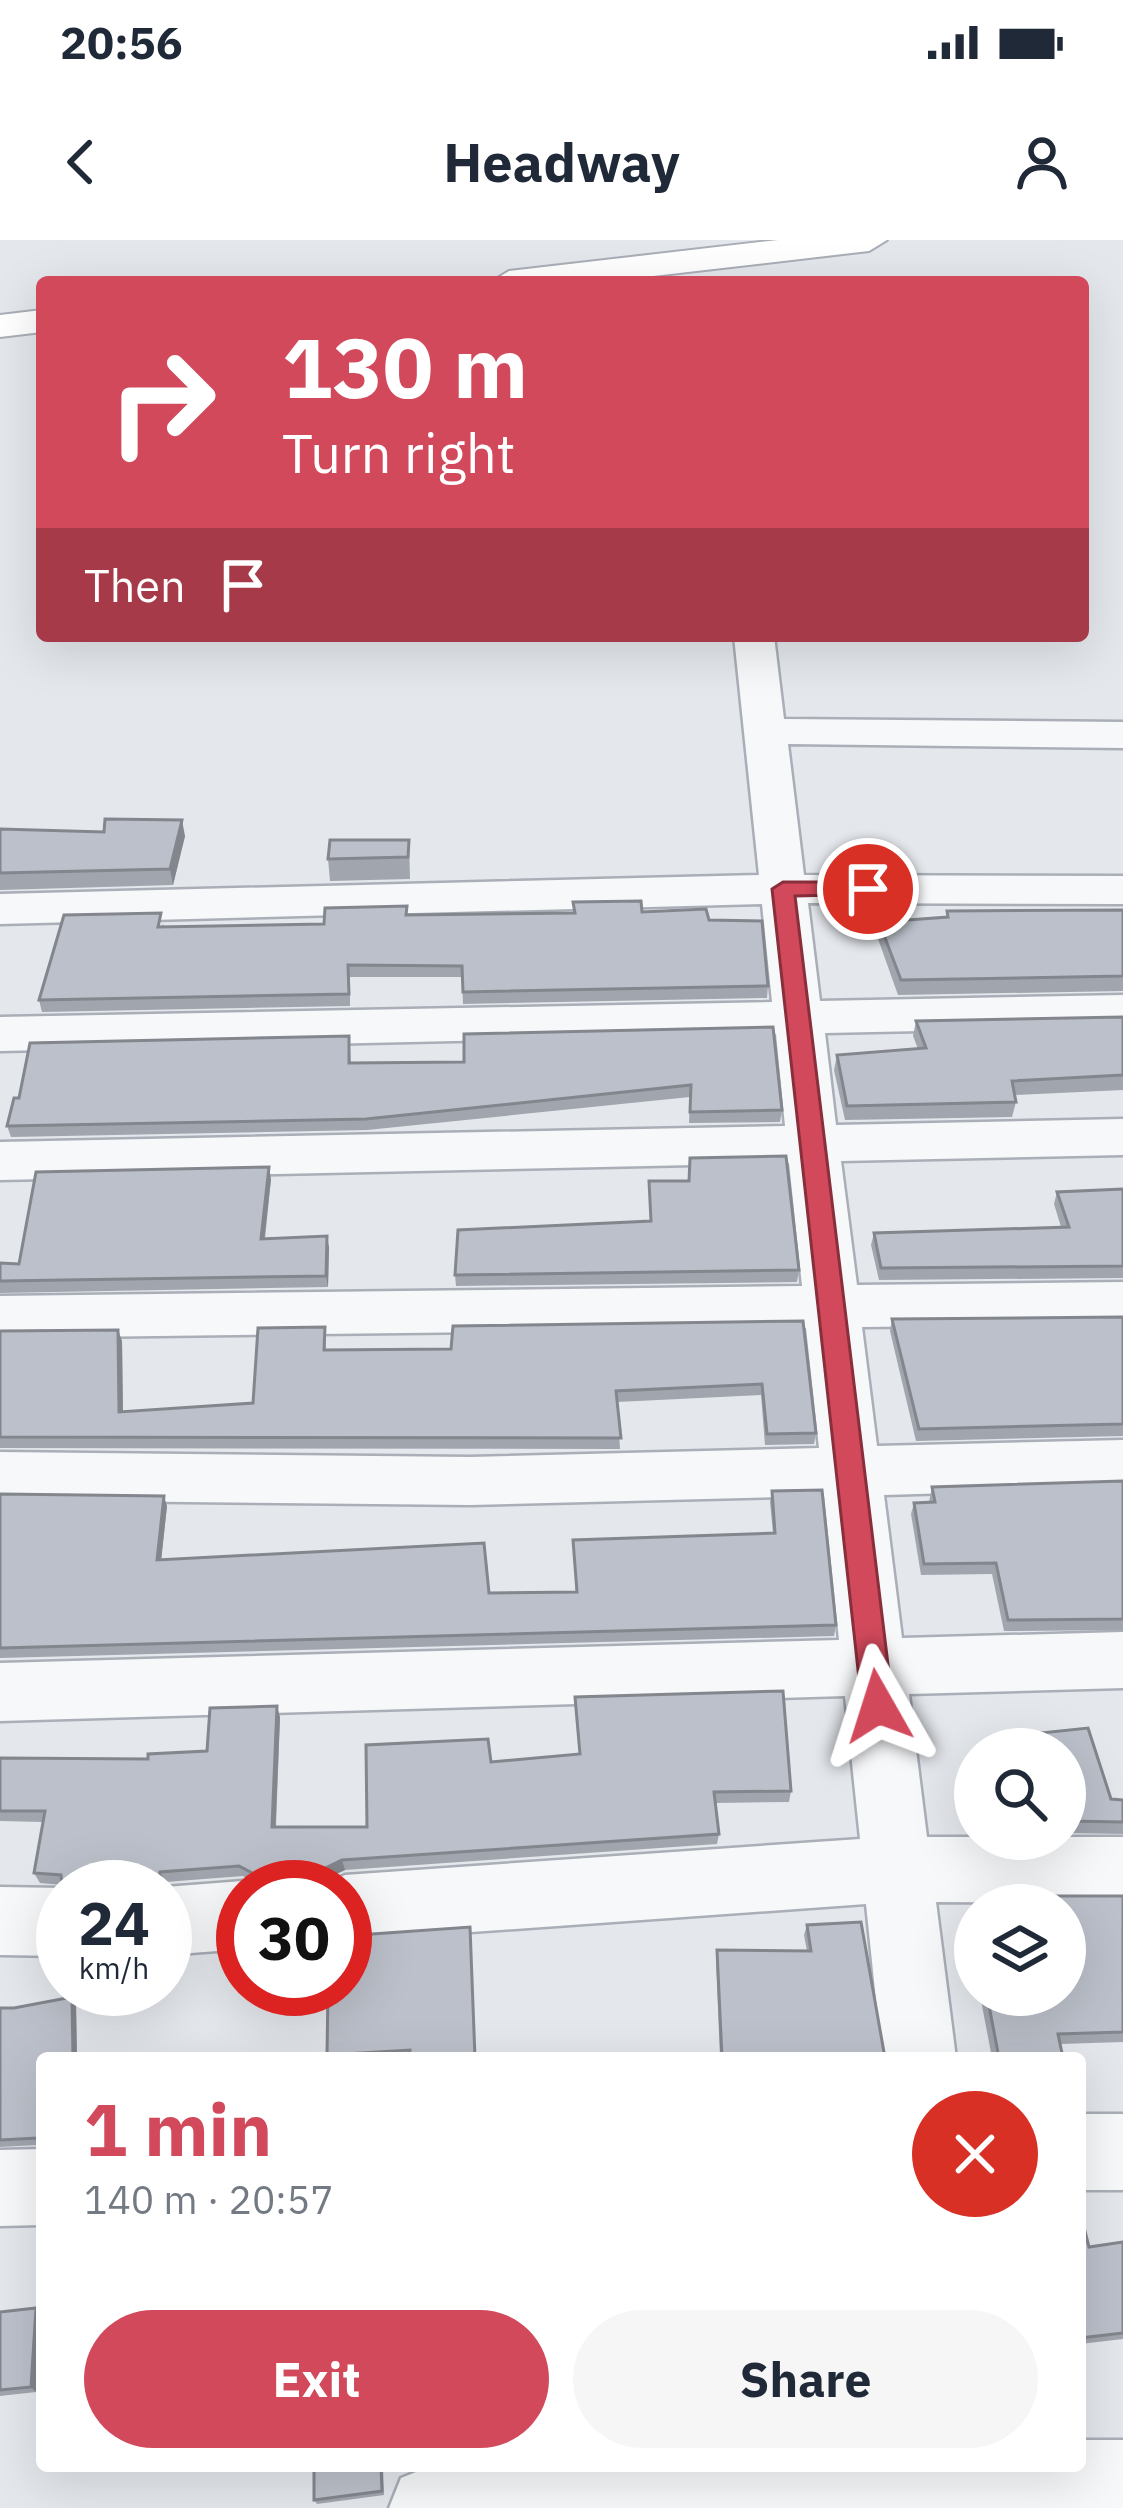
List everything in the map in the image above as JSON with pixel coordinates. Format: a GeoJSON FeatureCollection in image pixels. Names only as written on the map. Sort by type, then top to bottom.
{"type":"FeatureCollection","features":[{"type":"Feature","properties":{"kind":"main road"},"geometry":{"type":"LineString","coordinates":[[600,276],[868,240]]}},
{"type":"Feature","properties":{"kind":"main road"},"geometry":{"type":"LineString","coordinates":[[0,326],[36,321]]}},
{"type":"Feature","properties":{"kind":"street"},"geometry":{"type":"LineString","coordinates":[[755,642],[918,2052]]}},
{"type":"Feature","properties":{"kind":"street"},"geometry":{"type":"LineString","coordinates":[[765,731],[1123,735]]}},
{"type":"Feature","properties":{"kind":"street"},"geometry":{"type":"LineString","coordinates":[[0,909],[783,889],[1123,890]]}},
{"type":"Feature","properties":{"kind":"street"},"geometry":{"type":"LineString","coordinates":[[0,1034],[1123,1011]]}},
{"type":"Feature","properties":{"kind":"street"},"geometry":{"type":"LineString","coordinates":[[0,1161],[1123,1137]]}},
{"type":"Feature","properties":{"kind":"street"},"geometry":{"type":"LineString","coordinates":[[0,1317],[1123,1303]]}},
{"type":"Feature","properties":{"kind":"street"},"geometry":{"type":"LineString","coordinates":[[0,1476],[470,1481],[1123,1464]]}},
{"type":"Feature","properties":{"kind":"street"},"geometry":{"type":"LineString","coordinates":[[0,1692],[1123,1660]]}},
{"type":"Feature","properties":{"kind":"street"},"geometry":{"type":"LineString","coordinates":[[372,1906],[896,1869],[1123,1870]]}},
{"type":"Feature","properties":{"kind":"street"},"geometry":{"type":"LineString","coordinates":[[0,1921],[36,1922]]}},
{"type":"Feature","properties":{"kind":"street"},"geometry":{"type":"LineString","coordinates":[[1086,2152],[1123,2152]]}},
{"type":"Feature","properties":{"kind":"street"},"geometry":{"type":"LineString","coordinates":[[0,2188],[36,2187]]}},
{"type":"Feature","properties":{"kind":"street"},"geometry":{"type":"LineString","coordinates":[[431,2508],[1123,2482]]}},
{"type":"Feature","properties":{"kind":"building"},"geometry":{"type":"Polygon","coordinates":[[[105,819],[182,820],[170,869],[0,873],[0,829],[104,832],[105,819]]]}},
{"type":"Feature","properties":{"kind":"building"},"geometry":{"type":"Polygon","coordinates":[[[330,840],[409,840],[408,857],[328,859],[330,840]]]}},
{"type":"Feature","properties":{"kind":"building"},"geometry":{"type":"Polygon","coordinates":[[[641,901],[642,912],[706,909],[709,920],[762,921],[768,986],[463,992],[462,966],[348,965],[349,994],[39,1000],[64,915],[161,913],[158,927],[324,924],[325,908],[407,906],[406,915],[575,913],[573,902],[641,901]]]}},
{"type":"Feature","properties":{"kind":"building"},"geometry":{"type":"Polygon","coordinates":[[[1123,910],[1123,976],[901,980],[879,922],[948,917],[947,911],[1123,910]]]}},
{"type":"Feature","properties":{"kind":"building"},"geometry":{"type":"Polygon","coordinates":[[[1123,1017],[1123,1075],[1012,1081],[1016,1102],[847,1106],[837,1055],[926,1048],[916,1021],[1123,1017]]]}},
{"type":"Feature","properties":{"kind":"building"},"geometry":{"type":"Polygon","coordinates":[[[773,1027],[782,1110],[690,1112],[691,1085],[366,1119],[7,1126],[14,1098],[19,1098],[30,1043],[349,1036],[349,1063],[464,1062],[464,1034],[773,1027]]]}},
{"type":"Feature","properties":{"kind":"building"},"geometry":{"type":"Polygon","coordinates":[[[786,1156],[799,1270],[455,1275],[458,1230],[651,1221],[649,1181],[689,1181],[690,1158],[786,1156]]]}},
{"type":"Feature","properties":{"kind":"building"},"geometry":{"type":"Polygon","coordinates":[[[269,1167],[261,1239],[327,1236],[326,1276],[0,1281],[0,1263],[19,1264],[36,1172],[269,1167]]]}},
{"type":"Feature","properties":{"kind":"building"},"geometry":{"type":"Polygon","coordinates":[[[1123,1189],[1123,1266],[881,1268],[874,1233],[1069,1227],[1057,1192],[1123,1189]]]}},
{"type":"Feature","properties":{"kind":"building"},"geometry":{"type":"Polygon","coordinates":[[[1123,1317],[1123,1424],[919,1429],[892,1319],[1123,1317]]]}},
{"type":"Feature","properties":{"kind":"building"},"geometry":{"type":"Polygon","coordinates":[[[803,1321],[816,1433],[767,1434],[762,1384],[616,1391],[621,1438],[0,1437],[0,1331],[118,1330],[119,1412],[253,1403],[258,1328],[325,1327],[324,1350],[451,1349],[453,1326],[803,1321]]]}},
{"type":"Feature","properties":{"kind":"building"},"geometry":{"type":"Polygon","coordinates":[[[1123,1481],[1123,1619],[1008,1620],[996,1563],[924,1564],[914,1503],[935,1502],[932,1487],[1123,1481]]]}},
{"type":"Feature","properties":{"kind":"building"},"geometry":{"type":"Polygon","coordinates":[[[822,1490],[836,1625],[0,1648],[0,1494],[164,1496],[157,1560],[484,1543],[489,1593],[577,1592],[573,1540],[775,1533],[772,1491],[822,1490]]]}},
{"type":"Feature","properties":{"kind":"building"},"geometry":{"type":"Polygon","coordinates":[[[783,1691],[791,1791],[714,1792],[719,1834],[342,1860],[216,1860],[216,1868],[192,1870],[192,1860],[36,1860],[45,1811],[0,1811],[0,1758],[148,1759],[148,1754],[207,1751],[210,1708],[277,1706],[272,1827],[367,1827],[366,1745],[488,1739],[491,1762],[580,1754],[575,1697],[783,1691]]]}},
{"type":"Feature","properties":{"kind":"building"},"geometry":{"type":"Polygon","coordinates":[[[1086,1728],[1111,1799],[1123,1800],[1123,1822],[1086,1821],[1086,1728]]]}},
{"type":"Feature","properties":{"kind":"building"},"geometry":{"type":"Polygon","coordinates":[[[1086,1896],[1123,1896],[1123,2032],[1058,2034],[1062,2052],[998,2052],[991,2016],[1086,2016],[1086,1896]]]}},
{"type":"Feature","properties":{"kind":"building"},"geometry":{"type":"Polygon","coordinates":[[[861,1922],[884,2052],[722,2052],[717,1950],[811,1951],[807,1925],[861,1922]]]}},
{"type":"Feature","properties":{"kind":"building"},"geometry":{"type":"Polygon","coordinates":[[[470,1927],[475,2052],[327,2052],[328,2016],[372,2016],[372,1934],[470,1927]]]}},
{"type":"Feature","properties":{"kind":"building"},"geometry":{"type":"Polygon","coordinates":[[[36,2004],[36,2016],[72,2016],[73,2052],[36,2052],[36,2138],[0,2140],[0,2008],[36,2004]]]}},
{"type":"Feature","properties":{"kind":"building"},"geometry":{"type":"Polygon","coordinates":[[[1086,2235],[1089,2247],[1123,2242],[1123,2333],[1086,2337],[1086,2235]]]}},
{"type":"Feature","properties":{"kind":"building"},"geometry":{"type":"Polygon","coordinates":[[[36,2308],[31,2387],[0,2390],[0,2312],[36,2308]]]}},
{"type":"Feature","properties":{"kind":"building"},"geometry":{"type":"Polygon","coordinates":[[[314,2472],[381,2472],[382,2491],[314,2500],[314,2472]]]}},
{"type":"Feature","properties":{"kind":"route"},"geometry":{"type":"LineString","coordinates":[[868,889],[783,889],[878,1706]]}}]}
